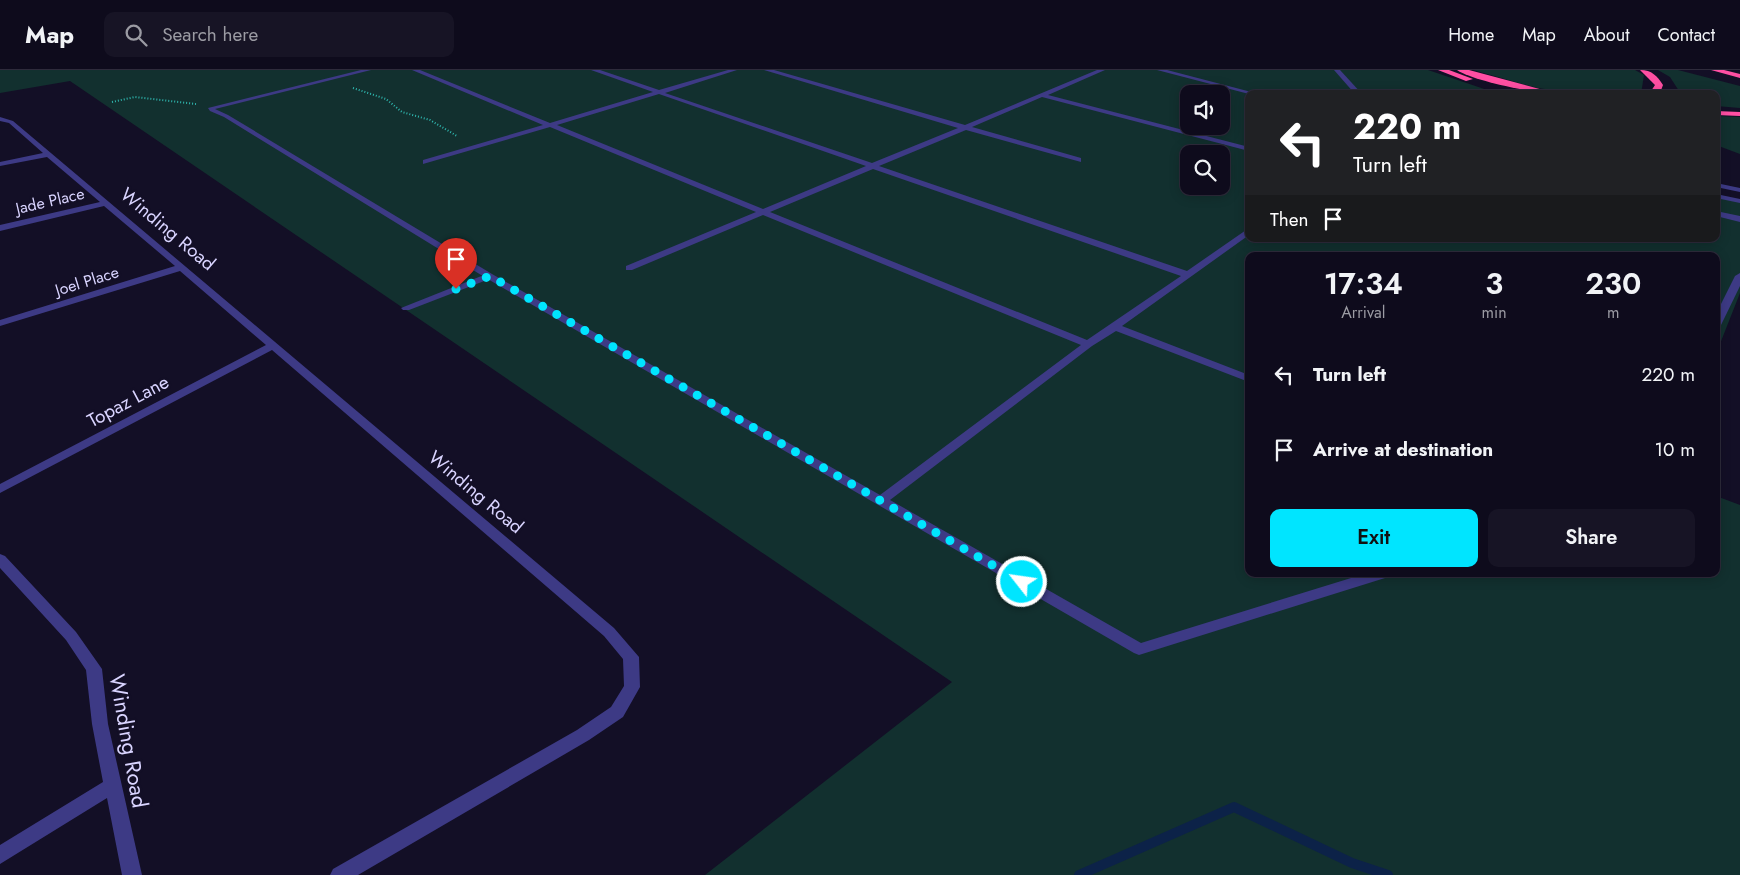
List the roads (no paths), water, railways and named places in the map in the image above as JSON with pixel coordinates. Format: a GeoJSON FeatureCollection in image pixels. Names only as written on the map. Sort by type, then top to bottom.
{"type":"FeatureCollection","features":[{"type":"Feature","properties":{"kind":"highway"},"geometry":{"type":"LineString","coordinates":[[1442,70],[1509,90]]}},
{"type":"Feature","properties":{"kind":"highway"},"geometry":{"type":"LineString","coordinates":[[1461,70],[1503,83],[1535,90]]}},
{"type":"Feature","properties":{"kind":"highway"},"geometry":{"type":"LineString","coordinates":[[1644,70],[1656,79],[1659,85],[1657,90]]}},
{"type":"Feature","properties":{"kind":"highway"},"geometry":{"type":"LineString","coordinates":[[1715,70],[1740,76]]}},
{"type":"Feature","properties":{"kind":"highway"},"geometry":{"type":"LineString","coordinates":[[1720,113],[1740,114]]}},
{"type":"Feature","properties":{"kind":"street"},"geometry":{"type":"LineString","coordinates":[[368,70],[211,108],[490,276],[1139,649],[1370,577]]}},
{"type":"Feature","properties":{"kind":"street"},"geometry":{"type":"LineString","coordinates":[[415,70],[1088,344]]}},
{"type":"Feature","properties":{"kind":"street"},"geometry":{"type":"LineString","coordinates":[[594,70],[1188,275]]}},
{"type":"Feature","properties":{"kind":"street"},"geometry":{"type":"LineString","coordinates":[[426,162],[734,70]]}},
{"type":"Feature","properties":{"kind":"street"},"geometry":{"type":"LineString","coordinates":[[767,70],[1078,160]]}},
{"type":"Feature","properties":{"kind":"street"},"geometry":{"type":"LineString","coordinates":[[630,268],[1102,70]]}},
{"type":"Feature","properties":{"kind":"street"},"geometry":{"type":"LineString","coordinates":[[1160,70],[1245,91]]}},
{"type":"Feature","properties":{"kind":"street"},"geometry":{"type":"LineString","coordinates":[[1337,70],[1355,90]]}},
{"type":"Feature","properties":{"kind":"street"},"geometry":{"type":"LineString","coordinates":[[1040,95],[1245,148]]}},
{"type":"Feature","properties":{"kind":"street","name":"Winding Road"},"geometry":{"type":"LineString","coordinates":[[0,120],[11,122],[274,345],[609,632],[631,657],[632,687],[617,712],[582,735],[340,875]]}},
{"type":"Feature","properties":{"kind":"street"},"geometry":{"type":"LineString","coordinates":[[0,164],[48,154]]}},
{"type":"Feature","properties":{"kind":"street"},"geometry":{"type":"LineString","coordinates":[[1720,186],[1740,190]]}},
{"type":"Feature","properties":{"kind":"street"},"geometry":{"type":"LineString","coordinates":[[1720,197],[1740,201]]}},
{"type":"Feature","properties":{"kind":"street","name":"Jade Place"},"geometry":{"type":"LineString","coordinates":[[0,228],[107,203]]}},
{"type":"Feature","properties":{"kind":"street"},"geometry":{"type":"LineString","coordinates":[[1720,214],[1740,219]]}},
{"type":"Feature","properties":{"kind":"street"},"geometry":{"type":"LineString","coordinates":[[880,501],[1088,344],[1115,327],[1245,234]]}},
{"type":"Feature","properties":{"kind":"street","name":"Joel Place"},"geometry":{"type":"LineString","coordinates":[[0,323],[182,267]]}},
{"type":"Feature","properties":{"kind":"street"},"geometry":{"type":"LineString","coordinates":[[406,308],[490,276]]}},
{"type":"Feature","properties":{"kind":"street"},"geometry":{"type":"LineString","coordinates":[[1720,317],[1740,276]]}},
{"type":"Feature","properties":{"kind":"street"},"geometry":{"type":"LineString","coordinates":[[1115,327],[1245,377]]}},
{"type":"Feature","properties":{"kind":"street","name":"Topaz Lane"},"geometry":{"type":"LineString","coordinates":[[0,489],[274,345]]}},
{"type":"Feature","properties":{"kind":"street","name":"Winding Road"},"geometry":{"type":"LineString","coordinates":[[0,559],[71,636],[94,669],[100,724],[132,875]]}},
{"type":"Feature","properties":{"kind":"street"},"geometry":{"type":"LineString","coordinates":[[0,856],[112,785]]}},
{"type":"Feature","properties":{"kind":"waterway"},"geometry":{"type":"LineString","coordinates":[[1079,875],[1234,807],[1352,863],[1388,875]]}}]}
